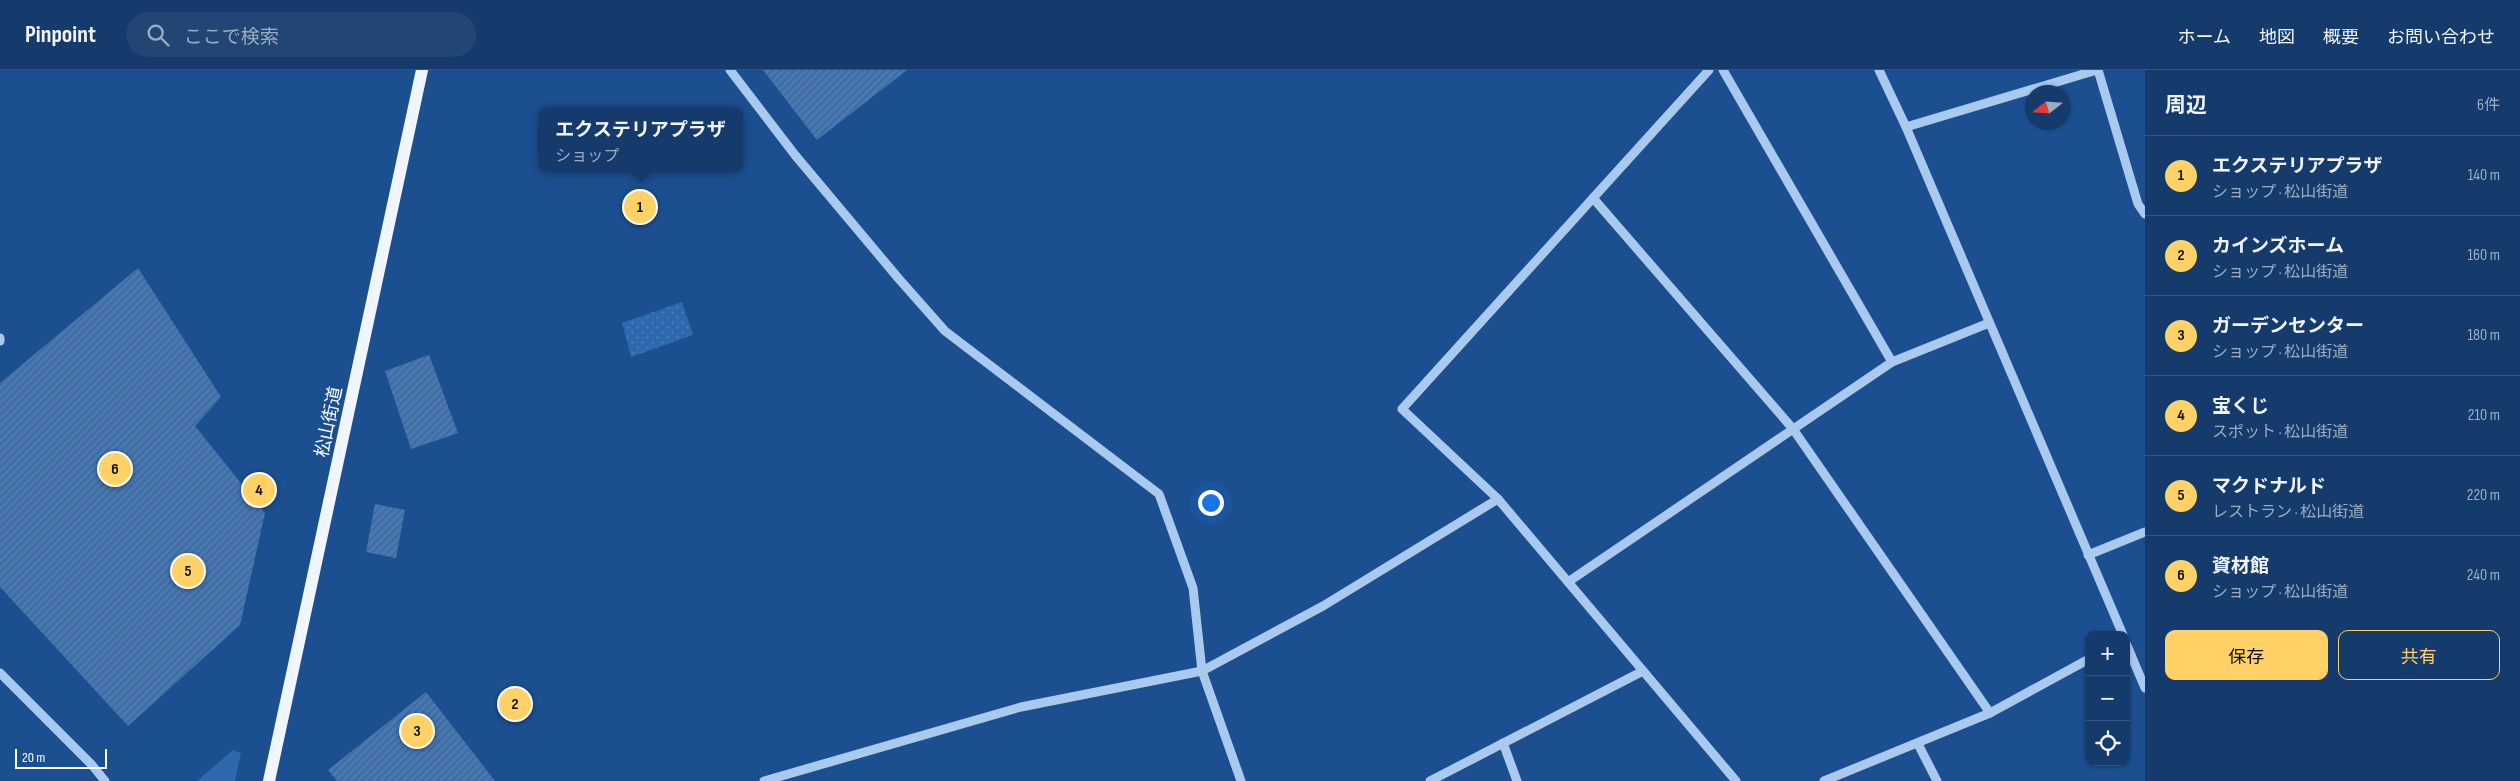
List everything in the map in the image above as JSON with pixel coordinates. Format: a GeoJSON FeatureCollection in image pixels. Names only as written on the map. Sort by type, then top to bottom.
{"type":"FeatureCollection","features":[{"type":"Feature","properties":{"kind":"main road","name":"松山街道"},"geometry":{"type":"LineString","coordinates":[[270,781],[422,70]]}},
{"type":"Feature","properties":{"kind":"street"},"geometry":{"type":"LineString","coordinates":[[730,70],[795,155],[899,280],[946,331],[1159,494],[1193,588],[1202,671],[1241,781]]}},
{"type":"Feature","properties":{"kind":"street"},"geometry":{"type":"LineString","coordinates":[[1709,70],[1402,409],[1498,499],[1736,781]]}},
{"type":"Feature","properties":{"kind":"street"},"geometry":{"type":"LineString","coordinates":[[1723,70],[1892,362]]}},
{"type":"Feature","properties":{"kind":"street"},"geometry":{"type":"LineString","coordinates":[[1879,70],[1906,127],[2120,631]]}},
{"type":"Feature","properties":{"kind":"street"},"geometry":{"type":"LineString","coordinates":[[1906,127],[2097,70],[2138,204],[2145,214]]}},
{"type":"Feature","properties":{"kind":"street"},"geometry":{"type":"LineString","coordinates":[[1593,198],[1793,429],[1990,713]]}},
{"type":"Feature","properties":{"kind":"street"},"geometry":{"type":"LineString","coordinates":[[1568,582],[1892,362],[1989,323]]}},
{"type":"Feature","properties":{"kind":"street"},"geometry":{"type":"LineString","coordinates":[[764,781],[1021,707],[1202,671],[1324,606],[1498,499]]}},
{"type":"Feature","properties":{"kind":"street"},"geometry":{"type":"LineString","coordinates":[[2088,555],[2145,532]]}},
{"type":"Feature","properties":{"kind":"street"},"geometry":{"type":"LineString","coordinates":[[2130,653],[2145,688]]}},
{"type":"Feature","properties":{"kind":"street"},"geometry":{"type":"LineString","coordinates":[[1824,781],[1990,713],[2085,661]]}},
{"type":"Feature","properties":{"kind":"street"},"geometry":{"type":"LineString","coordinates":[[1430,781],[1643,670]]}},
{"type":"Feature","properties":{"kind":"street"},"geometry":{"type":"LineString","coordinates":[[0,673],[92,765],[105,781]]}},
{"type":"Feature","properties":{"kind":"street"},"geometry":{"type":"LineString","coordinates":[[1503,743],[1517,781]]}},
{"type":"Feature","properties":{"kind":"street"},"geometry":{"type":"LineString","coordinates":[[1918,744],[1937,781]]}},
{"type":"Feature","properties":{"kind":"shaded area"},"geometry":{"type":"Polygon","coordinates":[[[682,302],[693,335],[631,357],[622,323],[682,302]]]}},
{"type":"Feature","properties":{"kind":"shaded area"},"geometry":{"type":"Polygon","coordinates":[[[233,750],[241,753],[235,781],[197,781],[233,750]]]}},
{"type":"Feature","properties":{"kind":"building"},"geometry":{"type":"Polygon","coordinates":[[[763,70],[907,70],[817,140],[763,70]]]}},
{"type":"Feature","properties":{"kind":"building"},"geometry":{"type":"Polygon","coordinates":[[[138,268],[221,397],[195,426],[265,513],[240,625],[128,726],[0,587],[0,383],[138,268]]]}},
{"type":"Feature","properties":{"kind":"building"},"geometry":{"type":"Polygon","coordinates":[[[429,355],[458,433],[411,449],[385,371],[429,355]]]}},
{"type":"Feature","properties":{"kind":"building"},"geometry":{"type":"Polygon","coordinates":[[[259,481],[267,491],[258,499],[250,489],[259,481]]]}},
{"type":"Feature","properties":{"kind":"building"},"geometry":{"type":"Polygon","coordinates":[[[375,504],[405,510],[396,558],[366,552],[375,504]]]}},
{"type":"Feature","properties":{"kind":"building"},"geometry":{"type":"Polygon","coordinates":[[[426,692],[495,781],[337,781],[328,770],[426,692]]]}},
{"type":"Feature","properties":{"kind":"place","name":"エクステリアプラザ"},"geometry":{"type":"Point","coordinates":[640,207]}},
{"type":"Feature","properties":{"kind":"place","name":"資材館"},"geometry":{"type":"Point","coordinates":[115,469]}},
{"type":"Feature","properties":{"kind":"place","name":"宝くじ"},"geometry":{"type":"Point","coordinates":[259,490]}},
{"type":"Feature","properties":{"kind":"place","name":"マクドナルド"},"geometry":{"type":"Point","coordinates":[188,571]}},
{"type":"Feature","properties":{"kind":"place","name":"カインズホーム"},"geometry":{"type":"Point","coordinates":[515,704]}},
{"type":"Feature","properties":{"kind":"place","name":"ガーデンセンター"},"geometry":{"type":"Point","coordinates":[417,731]}}]}
